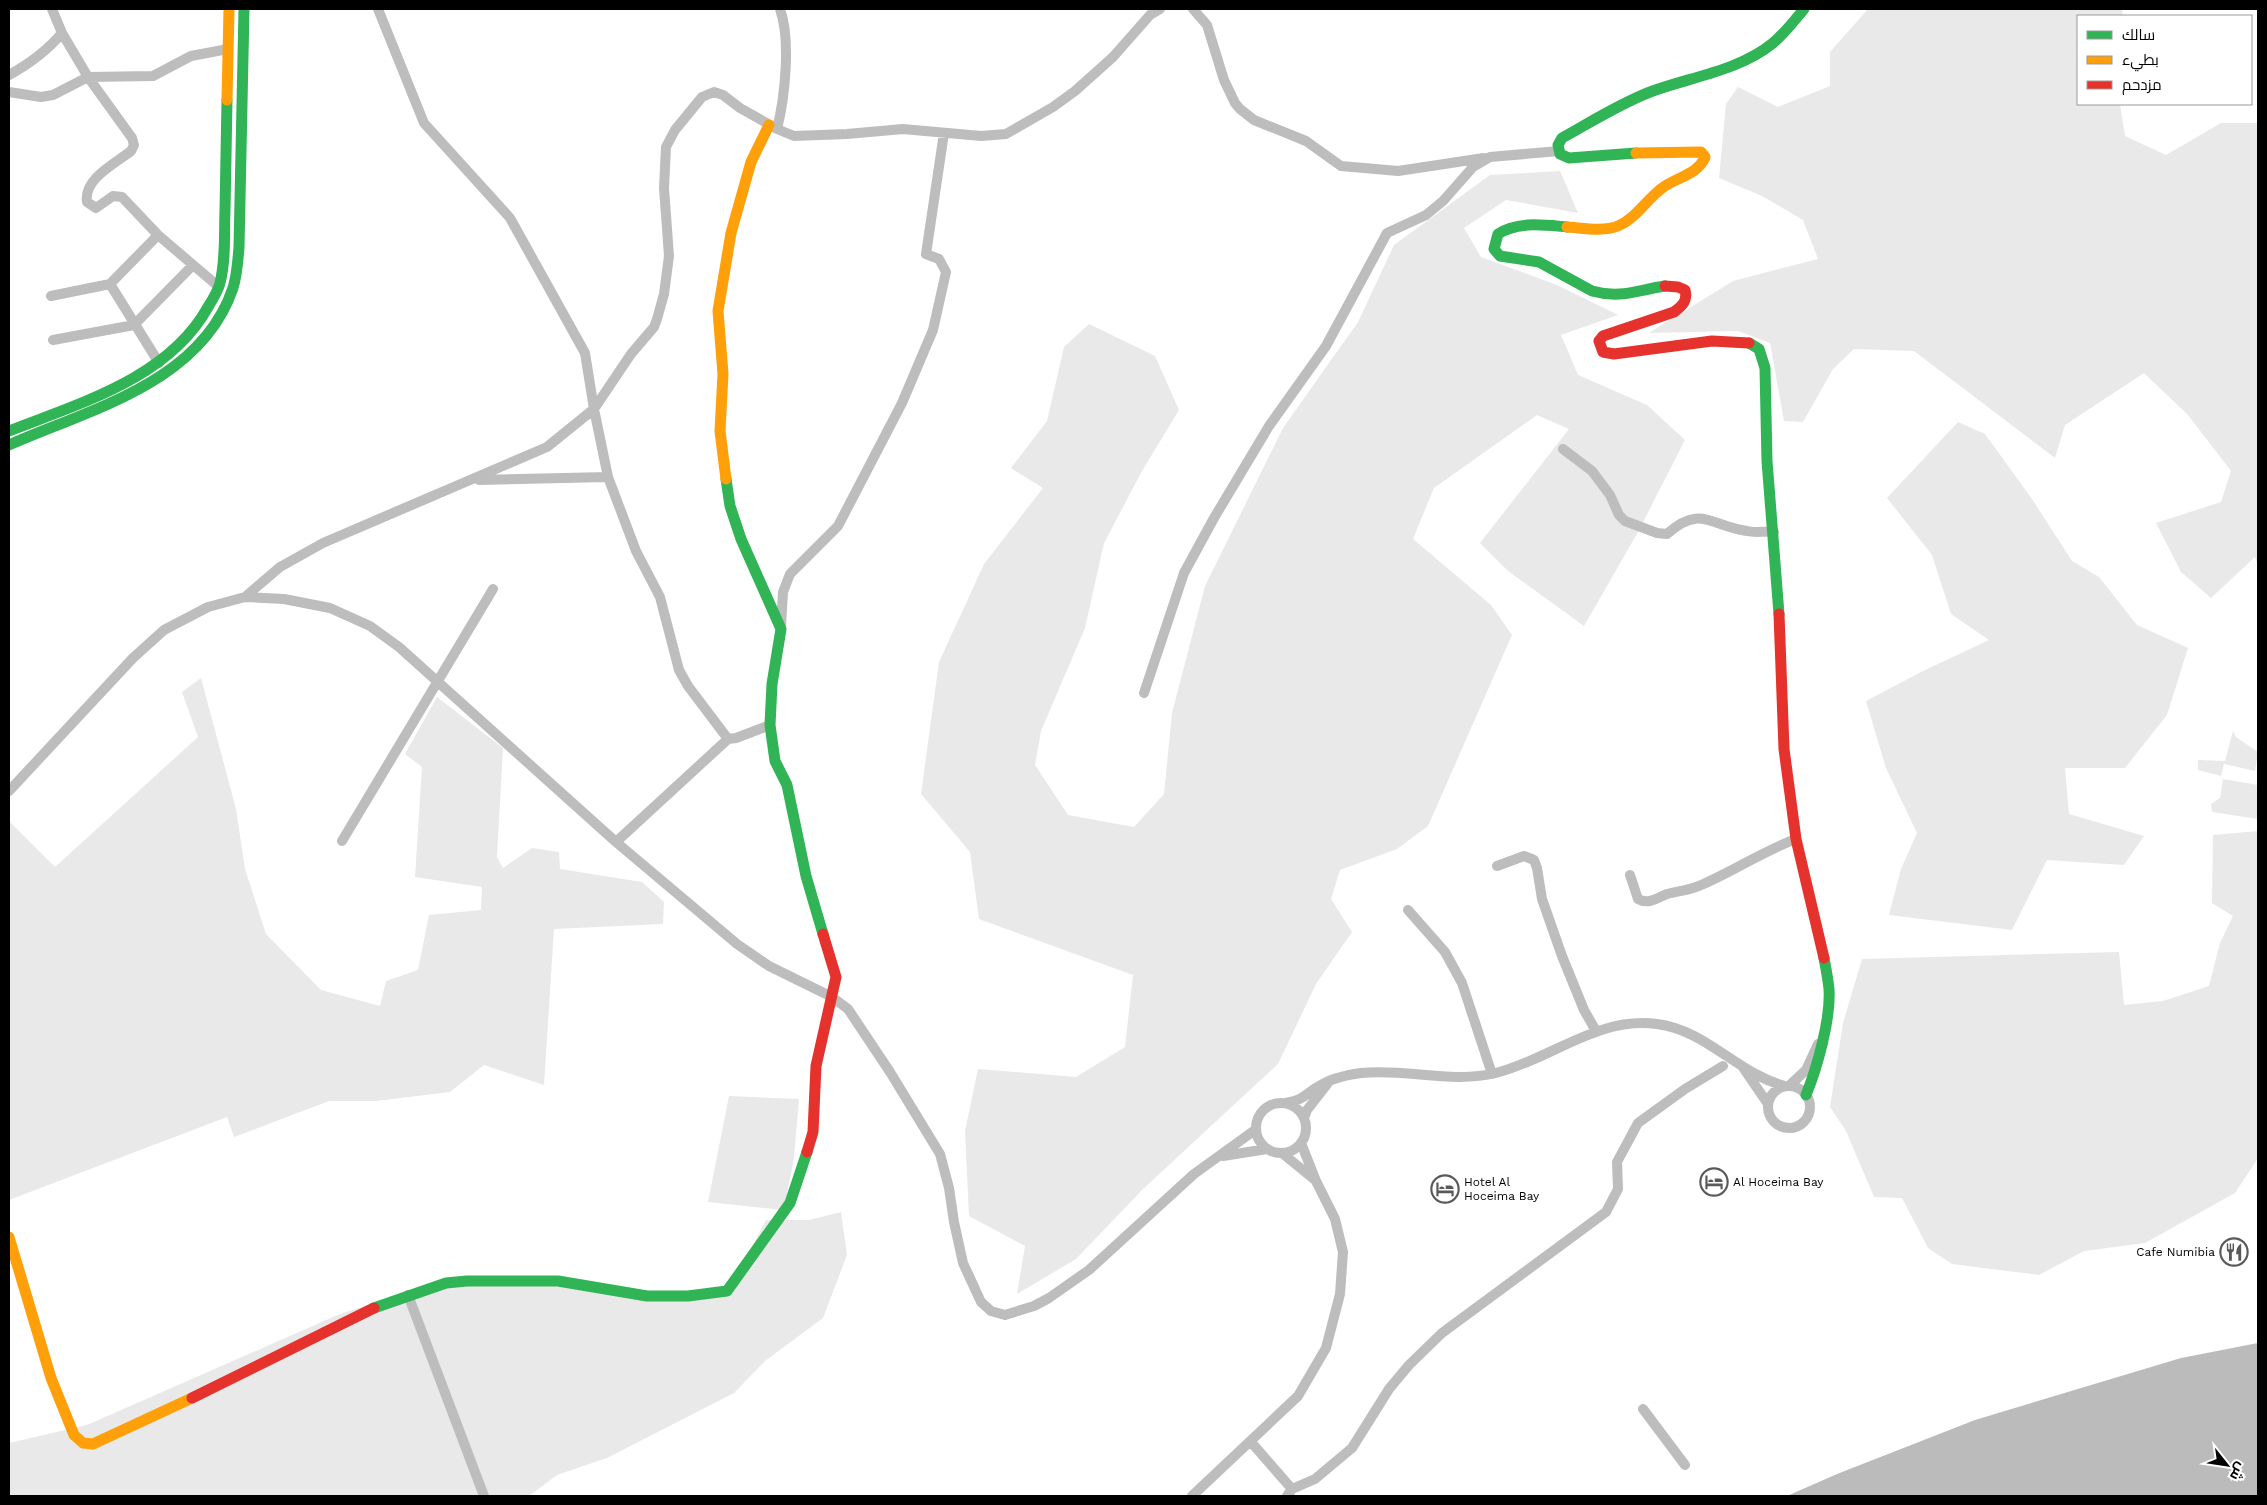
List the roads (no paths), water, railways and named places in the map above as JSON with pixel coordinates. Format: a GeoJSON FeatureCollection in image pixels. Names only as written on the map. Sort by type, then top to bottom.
{"type":"FeatureCollection","features":[{"type":"Feature","properties":{"kind":"main road"},"geometry":{"type":"LineString","coordinates":[[9,431],[134,378],[159,363],[203,316],[219,287],[224,258],[229,9]]}},
{"type":"Feature","properties":{"kind":"main road"},"geometry":{"type":"LineString","coordinates":[[9,445],[152,384],[175,368],[196,348],[214,325],[226,304],[234,286],[240,247],[244,9]]}},
{"type":"Feature","properties":{"kind":"main road"},"geometry":{"type":"LineString","coordinates":[[1804,9],[1787,32],[1751,58],[1721,70],[1650,92],[1618,106],[1562,138],[1558,145],[1559,151],[1563,156],[1569,158],[1688,151],[1700,152],[1704,154],[1705,160],[1702,165],[1660,189],[1645,206],[1620,225],[1592,230],[1510,226],[1498,234],[1494,249],[1500,256],[1539,262],[1592,291],[1601,293],[1624,296],[1673,286],[1685,290],[1686,300],[1674,312],[1603,336],[1599,341],[1603,352],[1614,354],[1712,342],[1746,342],[1759,349],[1765,368],[1767,461],[1778,581],[1784,749],[1796,839],[1827,970],[1828,1004],[1823,1034],[1817,1068],[1806,1095]]}},
{"type":"Feature","properties":{"kind":"main road"},"geometry":{"type":"LineString","coordinates":[[9,1237],[51,1378],[74,1435],[83,1443],[93,1444],[109,1435],[183,1403],[369,1310],[446,1283],[467,1281],[558,1281],[647,1296],[688,1296],[727,1291],[790,1203],[814,1132],[816,1066],[836,977],[806,876],[787,785],[775,760],[770,725],[772,684],[781,629],[741,539],[730,506],[722,464],[720,431],[723,374],[718,311],[731,232],[751,162],[773,127]]}},
{"type":"Feature","properties":{"kind":"street"},"geometry":{"type":"LineString","coordinates":[[378,9],[424,123],[510,218],[585,353],[608,477],[636,551],[660,597],[679,670],[688,686],[728,739]]}},
{"type":"Feature","properties":{"kind":"street"},"geometry":{"type":"LineString","coordinates":[[773,127],[784,97],[785,38],[780,9]]}},
{"type":"Feature","properties":{"kind":"street"},"geometry":{"type":"LineString","coordinates":[[245,597],[280,567],[323,543],[547,447],[594,409],[631,354],[654,327],[657,319],[664,294],[669,256],[664,188],[666,147],[674,130],[702,97],[714,92],[724,95],[740,108],[773,127],[794,136],[903,129],[981,136],[1006,134],[1075,92],[1113,57],[1150,15],[1160,9]]}},
{"type":"Feature","properties":{"kind":"street"},"geometry":{"type":"LineString","coordinates":[[1194,9],[1207,25],[1224,80],[1240,109],[1254,120],[1306,141],[1341,166],[1398,171],[1490,157],[1559,151]]}},
{"type":"Feature","properties":{"kind":"street"},"geometry":{"type":"LineString","coordinates":[[57,11],[62,33],[88,77],[132,138],[134,145],[131,151],[93,182],[87,194],[87,202],[96,208],[113,196],[122,197],[158,235],[219,287]]}},
{"type":"Feature","properties":{"kind":"street"},"geometry":{"type":"LineString","coordinates":[[9,75],[32,61],[51,46],[62,33]]}},
{"type":"Feature","properties":{"kind":"street"},"geometry":{"type":"LineString","coordinates":[[9,92],[41,97],[54,95],[88,77],[153,76],[191,56],[228,49]]}},
{"type":"Feature","properties":{"kind":"street"},"geometry":{"type":"LineString","coordinates":[[781,629],[783,592],[790,574],[838,526],[902,403],[933,330],[946,272],[939,259],[926,254],[944,133]]}},
{"type":"Feature","properties":{"kind":"street"},"geometry":{"type":"LineString","coordinates":[[1144,693],[1184,574],[1214,518],[1269,426],[1326,346],[1386,233],[1426,215],[1443,201],[1473,167],[1490,157]]}},
{"type":"Feature","properties":{"kind":"street"},"geometry":{"type":"LineString","coordinates":[[51,296],[110,284],[158,235]]}},
{"type":"Feature","properties":{"kind":"street"},"geometry":{"type":"LineString","coordinates":[[52,340],[134,325],[193,266]]}},
{"type":"Feature","properties":{"kind":"street"},"geometry":{"type":"LineString","coordinates":[[110,284],[159,363]]}},
{"type":"Feature","properties":{"kind":"street"},"geometry":{"type":"LineString","coordinates":[[1563,449],[1592,471],[1610,495],[1619,515],[1625,521],[1657,533],[1667,534],[1686,520],[1701,518],[1747,531],[1774,532]]}},
{"type":"Feature","properties":{"kind":"street"},"geometry":{"type":"LineString","coordinates":[[471,480],[608,477]]}},
{"type":"Feature","properties":{"kind":"street"},"geometry":{"type":"LineString","coordinates":[[342,841],[493,589]]}},
{"type":"Feature","properties":{"kind":"street"},"geometry":{"type":"LineString","coordinates":[[9,791],[133,658],[164,630],[208,607],[245,597],[284,599],[330,608],[370,626],[399,647],[616,842],[737,944],[769,966],[832,997],[848,1009],[940,1154],[949,1188],[963,1263],[981,1302],[999,1314],[1006,1315],[1034,1306],[1089,1270],[1194,1174],[1255,1130]]}},
{"type":"Feature","properties":{"kind":"street"},"geometry":{"type":"LineString","coordinates":[[616,842],[728,739],[736,738],[770,725]]}},
{"type":"Feature","properties":{"kind":"street"},"geometry":{"type":"LineString","coordinates":[[1630,875],[1638,899],[1650,902],[1668,894],[1699,886],[1771,848],[1796,839]]}},
{"type":"Feature","properties":{"kind":"street"},"geometry":{"type":"LineString","coordinates":[[1496,866],[1524,856],[1534,860],[1542,899],[1562,956],[1584,1010],[1596,1031]]}},
{"type":"Feature","properties":{"kind":"street"},"geometry":{"type":"LineString","coordinates":[[1408,910],[1445,952],[1462,983],[1492,1074]]}},
{"type":"Feature","properties":{"kind":"street"},"geometry":{"type":"LineString","coordinates":[[1267,1149],[1259,1141],[1255,1130],[1257,1119],[1264,1109],[1274,1104],[1304,1098],[1321,1084],[1348,1075],[1376,1072],[1467,1078],[1492,1074],[1510,1069],[1596,1031],[1616,1025],[1638,1022],[1679,1028],[1775,1084],[1787,1086],[1800,1089],[1806,1095],[1810,1104],[1809,1114],[1803,1122],[1794,1127],[1784,1128],[1774,1122],[1768,1112],[1768,1104],[1772,1094],[1787,1086],[1806,1070],[1823,1034]]}},
{"type":"Feature","properties":{"kind":"street"},"geometry":{"type":"LineString","coordinates":[[1742,1065],[1768,1104]]}},
{"type":"Feature","properties":{"kind":"street"},"geometry":{"type":"LineString","coordinates":[[1251,1442],[1290,1493],[1315,1479],[1352,1448],[1388,1389],[1409,1365],[1442,1333],[1606,1212],[1618,1189],[1617,1162],[1638,1123],[1685,1089],[1722,1066]]}},
{"type":"Feature","properties":{"kind":"street"},"geometry":{"type":"LineString","coordinates":[[1282,1153],[1293,1150],[1301,1143],[1306,1133],[1304,1118],[1307,1110],[1329,1082]]}},
{"type":"Feature","properties":{"kind":"street"},"geometry":{"type":"LineString","coordinates":[[1285,1103],[1295,1107],[1304,1118]]}},
{"type":"Feature","properties":{"kind":"street"},"geometry":{"type":"LineString","coordinates":[[1192,1496],[1298,1396],[1326,1348],[1340,1294],[1343,1252],[1335,1219],[1316,1181],[1301,1143]]}},
{"type":"Feature","properties":{"kind":"street"},"geometry":{"type":"LineString","coordinates":[[1217,1157],[1267,1149],[1282,1153],[1316,1181]]}},
{"type":"Feature","properties":{"kind":"street"},"geometry":{"type":"LineString","coordinates":[[408,1295],[484,1496]]}},
{"type":"Feature","properties":{"kind":"street"},"geometry":{"type":"LineString","coordinates":[[1643,1409],[1685,1465]]}},
{"type":"Feature","properties":{"kind":"place","name":"Al Hoceima Bay"},"geometry":{"type":"Point","coordinates":[1714,1182]}},
{"type":"Feature","properties":{"kind":"place","name":"Hotel Al Hoceima Bay"},"geometry":{"type":"Point","coordinates":[1445,1189]}},
{"type":"Feature","properties":{"kind":"place","name":"Cafe Numibia"},"geometry":{"type":"Point","coordinates":[2234,1252]}}]}
